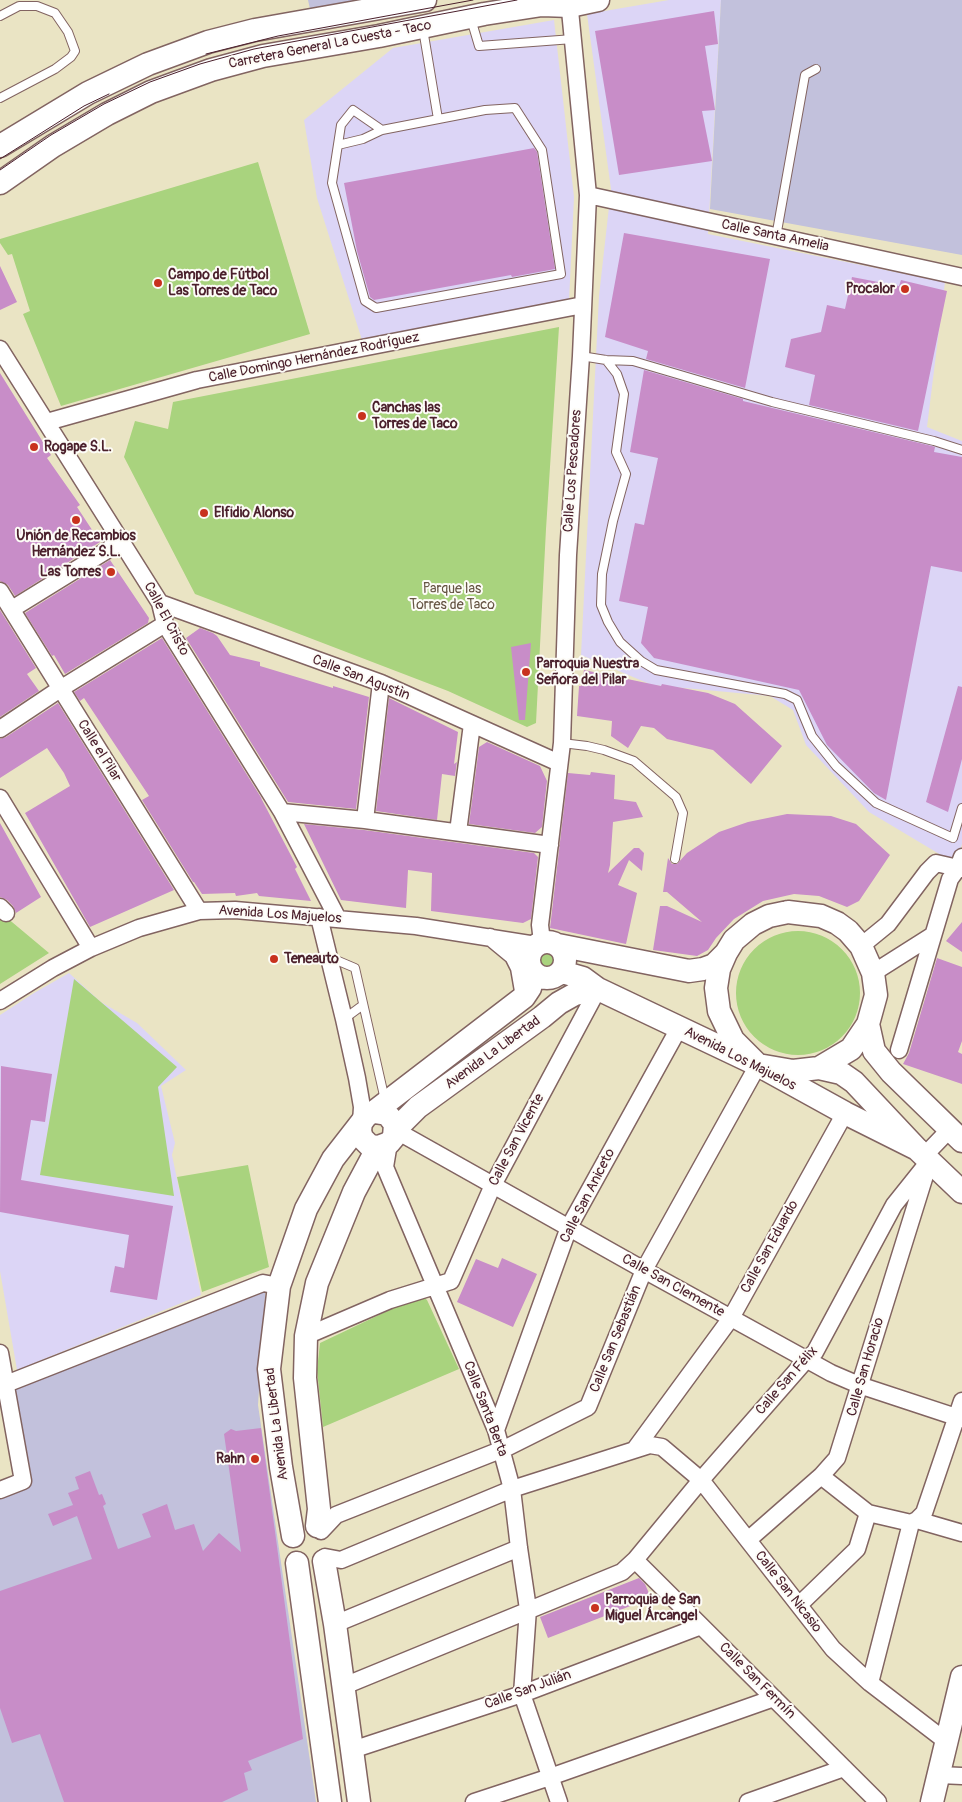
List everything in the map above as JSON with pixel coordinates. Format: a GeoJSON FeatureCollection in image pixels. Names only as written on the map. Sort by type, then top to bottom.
{"type":"FeatureCollection","features":[{"type":"Feature","properties":{"kind":"street","name":"Carretera General La Cuesta - Taco"},"geometry":{"type":"LineString","coordinates":[[0,146],[88,93],[148,64],[208,42],[255,30],[425,0]]}},
{"type":"Feature","properties":{"kind":"street","name":"Carretera General La Cuesta - Taco"},"geometry":{"type":"LineString","coordinates":[[0,183],[53,146],[107,114],[151,92],[211,70],[263,56],[470,17],[542,5],[598,0]]}},
{"type":"Feature","properties":{"kind":"street","name":"Calle Los Pescadores"},"geometry":{"type":"LineString","coordinates":[[539,953],[540,925],[562,743],[568,555],[581,356],[588,195],[570,3]]}},
{"type":"Feature","properties":{"kind":"street"},"geometry":{"type":"LineString","coordinates":[[0,202],[53,146]]}},
{"type":"Feature","properties":{"kind":"street","name":"Calle Santa Amelia"},"geometry":{"type":"LineString","coordinates":[[588,195],[777,229],[962,277]]}},
{"type":"Feature","properties":{"kind":"street","name":"Calle Domingo Hernández Rodríguez"},"geometry":{"type":"LineString","coordinates":[[47,422],[197,380],[583,305]]}},
{"type":"Feature","properties":{"kind":"street","name":"Calle El Cristo"},"geometry":{"type":"LineString","coordinates":[[0,349],[160,603],[165,624],[282,812],[338,919]]}},
{"type":"Feature","properties":{"kind":"street"},"geometry":{"type":"LineString","coordinates":[[12,609],[122,541]]}},
{"type":"Feature","properties":{"kind":"street","name":"Calle el Pilar"},"geometry":{"type":"LineString","coordinates":[[0,591],[199,911]]}},
{"type":"Feature","properties":{"kind":"street","name":"Calle San Agustìn"},"geometry":{"type":"LineString","coordinates":[[160,603],[381,683],[559,763]]}},
{"type":"Feature","properties":{"kind":"street"},"geometry":{"type":"LineString","coordinates":[[0,728],[165,624]]}},
{"type":"Feature","properties":{"kind":"street"},"geometry":{"type":"LineString","coordinates":[[365,820],[381,683]]}},
{"type":"Feature","properties":{"kind":"street"},"geometry":{"type":"LineString","coordinates":[[458,832],[472,724]]}},
{"type":"Feature","properties":{"kind":"street"},"geometry":{"type":"LineString","coordinates":[[0,798],[91,948]]}},
{"type":"Feature","properties":{"kind":"street"},"geometry":{"type":"LineString","coordinates":[[282,812],[365,820],[550,845]]}},
{"type":"Feature","properties":{"kind":"street"},"geometry":{"type":"LineString","coordinates":[[861,946],[888,924],[927,872],[936,863],[961,865]]}},
{"type":"Feature","properties":{"kind":"street"},"geometry":{"type":"LineString","coordinates":[[899,1050],[950,879],[961,865]]}},
{"type":"Feature","properties":{"kind":"street","name":"Avenida Los Majuelos"},"geometry":{"type":"LineString","coordinates":[[0,1001],[53,968],[91,948],[139,928],[199,911],[235,910],[416,926],[490,937],[539,953],[689,971],[703,970],[714,966],[726,953]]}},
{"type":"Feature","properties":{"kind":"street"},"geometry":{"type":"LineString","coordinates":[[788,912],[821,916],[837,923],[861,946],[873,973],[876,994],[868,1024],[851,1049],[819,1068],[793,1071],[758,1065],[733,1040],[719,1011],[716,988],[719,969],[734,940],[753,924],[769,916],[788,912]]}},
{"type":"Feature","properties":{"kind":"street"},"geometry":{"type":"LineString","coordinates":[[318,917],[344,1019],[362,1108],[374,1113],[387,1114],[392,1119],[388,1140],[370,1146],[362,1138],[360,1131],[374,1113]]}},
{"type":"Feature","properties":{"kind":"street"},"geometry":{"type":"LineString","coordinates":[[873,973],[933,935]]}},
{"type":"Feature","properties":{"kind":"street"},"geometry":{"type":"LineString","coordinates":[[490,937],[512,956],[519,968],[524,997]]}},
{"type":"Feature","properties":{"kind":"street"},"geometry":{"type":"LineString","coordinates":[[539,953],[564,953],[566,963],[542,1017]]}},
{"type":"Feature","properties":{"kind":"street","name":"Avenida Los Majuelos"},"geometry":{"type":"LineString","coordinates":[[539,953],[541,978],[550,978],[560,974],[583,978],[598,989],[758,1065],[924,1155]]}},
{"type":"Feature","properties":{"kind":"street","name":"Avenida La Libertad"},"geometry":{"type":"LineString","coordinates":[[293,1536],[281,1466],[269,1369],[279,1286],[306,1209],[333,1159],[374,1113],[401,1090],[524,997],[530,988],[539,953]]}},
{"type":"Feature","properties":{"kind":"street","name":"Avenida La Libertad"},"geometry":{"type":"LineString","coordinates":[[319,1528],[319,1509],[306,1378],[306,1336],[317,1283],[354,1192],[388,1140],[418,1107],[559,1004],[575,994],[598,989]]}},
{"type":"Feature","properties":{"kind":"street","name":"Calle San Vicente"},"geometry":{"type":"LineString","coordinates":[[306,1336],[390,1300],[450,1281],[492,1185],[598,989]]}},
{"type":"Feature","properties":{"kind":"street"},"geometry":{"type":"LineString","coordinates":[[868,1024],[874,1051],[891,1072],[956,1135]]}},
{"type":"Feature","properties":{"kind":"street","name":"Calle San Aniceto"},"geometry":{"type":"LineString","coordinates":[[496,1430],[569,1227],[679,1028]]}},
{"type":"Feature","properties":{"kind":"street","name":"Calle San Sebastián"},"geometry":{"type":"LineString","coordinates":[[319,1528],[336,1515],[502,1450],[588,1407],[644,1270],[758,1065]]}},
{"type":"Feature","properties":{"kind":"street","name":"Avenida Los Majuelos"},"geometry":{"type":"LineString","coordinates":[[819,1068],[841,1073],[854,1082],[962,1192]]}},
{"type":"Feature","properties":{"kind":"street","name":"Calle San Eduardo"},"geometry":{"type":"LineString","coordinates":[[635,1450],[731,1318],[845,1113]]}},
{"type":"Feature","properties":{"kind":"street","name":"Calle San Félix"},"geometry":{"type":"LineString","coordinates":[[344,1686],[622,1572],[635,1560],[700,1480],[815,1352],[894,1205],[924,1155],[956,1135]]}},
{"type":"Feature","properties":{"kind":"street","name":"Calle San Clemente"},"geometry":{"type":"LineString","coordinates":[[388,1140],[492,1185],[806,1360],[859,1385],[959,1419]]}},
{"type":"Feature","properties":{"kind":"street","name":"Calle Santa Berta"},"geometry":{"type":"LineString","coordinates":[[388,1140],[385,1167],[482,1396],[502,1450],[512,1489],[528,1609],[522,1694],[559,1802]]}},
{"type":"Feature","properties":{"kind":"street","name":"Calle San Horacio"},"geometry":{"type":"LineString","coordinates":[[748,1540],[821,1476],[837,1458],[850,1421],[924,1155]]}},
{"type":"Feature","properties":{"kind":"street"},"geometry":{"type":"LineString","coordinates":[[6,1384],[263,1283],[279,1286]]}},
{"type":"Feature","properties":{"kind":"street"},"geometry":{"type":"LineString","coordinates":[[0,1353],[23,1481],[0,1490]]}},
{"type":"Feature","properties":{"kind":"street"},"geometry":{"type":"LineString","coordinates":[[482,1396],[491,1404],[504,1404]]}},
{"type":"Feature","properties":{"kind":"street"},"geometry":{"type":"LineString","coordinates":[[870,1683],[914,1522],[924,1513],[959,1419],[962,1402]]}},
{"type":"Feature","properties":{"kind":"street","name":"Calle San Nicasio"},"geometry":{"type":"LineString","coordinates":[[325,1559],[341,1560],[512,1489],[650,1445],[662,1447],[700,1480],[833,1649],[870,1683],[947,1742]]}},
{"type":"Feature","properties":{"kind":"street"},"geometry":{"type":"LineString","coordinates":[[821,1476],[868,1513],[962,1533]]}},
{"type":"Feature","properties":{"kind":"street"},"geometry":{"type":"LineString","coordinates":[[799,1605],[857,1549],[868,1513]]}},
{"type":"Feature","properties":{"kind":"street"},"geometry":{"type":"LineString","coordinates":[[330,1802],[297,1563],[292,1551],[293,1536],[304,1526],[319,1528],[326,1550],[325,1559],[344,1686],[358,1802]]}},
{"type":"Feature","properties":{"kind":"street"},"geometry":{"type":"LineString","coordinates":[[335,1624],[519,1548]]}},
{"type":"Feature","properties":{"kind":"street"},"geometry":{"type":"LineString","coordinates":[[297,1563],[303,1567],[312,1568],[325,1559]]}},
{"type":"Feature","properties":{"kind":"street","name":"Calle San Fermín"},"geometry":{"type":"LineString","coordinates":[[635,1560],[878,1802]]}},
{"type":"Feature","properties":{"kind":"street","name":"Calle San Julián"},"geometry":{"type":"LineString","coordinates":[[352,1750],[522,1694],[702,1626]]}},
{"type":"Feature","properties":{"kind":"street"},"geometry":{"type":"LineString","coordinates":[[932,1802],[940,1775],[962,1676]]}},
{"type":"Feature","properties":{"kind":"street"},"geometry":{"type":"LineString","coordinates":[[474,1802],[774,1698]]}},
{"type":"Feature","properties":{"kind":"street"},"geometry":{"type":"LineString","coordinates":[[748,1802],[844,1768]]}},
{"type":"Feature","properties":{"kind":"street"},"geometry":{"type":"LineString","coordinates":[[940,1775],[962,1776]]}},
{"type":"Feature","properties":{"kind":"lane"},"geometry":{"type":"LineString","coordinates":[[0,16],[19,6],[37,6],[55,13],[68,32],[75,51],[71,58],[55,69],[0,98]]}},
{"type":"Feature","properties":{"kind":"lane"},"geometry":{"type":"LineString","coordinates":[[470,17],[478,46],[573,38]]}},
{"type":"Feature","properties":{"kind":"lane"},"geometry":{"type":"LineString","coordinates":[[422,27],[438,119]]}},
{"type":"Feature","properties":{"kind":"lane"},"geometry":{"type":"LineString","coordinates":[[777,229],[805,74],[816,69]]}},
{"type":"Feature","properties":{"kind":"lane"},"geometry":{"type":"LineString","coordinates":[[338,145],[363,139],[382,130],[485,110],[516,108],[542,150],[561,274],[376,308],[365,301],[332,183],[338,145],[342,125],[353,110],[382,130]]}},
{"type":"Feature","properties":{"kind":"lane"},"geometry":{"type":"LineString","coordinates":[[581,356],[606,360],[633,361],[772,402],[934,441],[962,450]]}},
{"type":"Feature","properties":{"kind":"lane"},"geometry":{"type":"LineString","coordinates":[[606,360],[617,374],[624,394],[616,452],[626,474],[602,574],[601,605],[608,622],[620,642],[640,661],[656,670],[785,694],[797,700],[812,736],[836,766],[876,803],[953,838],[962,808]]}},
{"type":"Feature","properties":{"kind":"lane"},"geometry":{"type":"LineString","coordinates":[[562,743],[596,748],[634,761],[676,797],[682,813],[675,859]]}},
{"type":"Feature","properties":{"kind":"lane"},"geometry":{"type":"LineString","coordinates":[[328,957],[355,968],[363,1005],[374,1113]]}},
{"type":"Feature","properties":{"kind":"lane"},"geometry":{"type":"LineString","coordinates":[[344,1019],[363,1005]]}},
{"type":"Feature","properties":{"kind":"shaded area"},"geometry":{"type":"Polygon","coordinates":[[[308,0],[361,0],[310,9],[308,0]]]}},
{"type":"Feature","properties":{"kind":"shaded area"},"geometry":{"type":"Polygon","coordinates":[[[669,0],[721,0],[708,234],[945,282],[927,427],[962,441],[962,844],[956,864],[869,812],[806,745],[793,710],[770,696],[652,685],[581,655],[599,296],[611,189],[587,14],[669,0]]]}},
{"type":"Feature","properties":{"kind":"shaded area"},"geometry":{"type":"Polygon","coordinates":[[[721,0],[962,0],[962,255],[710,209],[721,0]]]}},
{"type":"Feature","properties":{"kind":"shaded area"},"geometry":{"type":"Polygon","coordinates":[[[554,20],[574,197],[569,301],[362,340],[317,198],[304,120],[393,48],[554,20]]]}},
{"type":"Feature","properties":{"kind":"shaded area"},"geometry":{"type":"Polygon","coordinates":[[[69,973],[101,1002],[137,1023],[186,1070],[161,1086],[175,1143],[172,1155],[201,1295],[17,1370],[0,1271],[0,1015],[69,973]]]}},
{"type":"Feature","properties":{"kind":"shaded area"},"geometry":{"type":"Polygon","coordinates":[[[266,1281],[258,1405],[316,1802],[0,1802],[0,1497],[27,1487],[12,1381],[266,1281]]]}},
{"type":"Feature","properties":{"kind":"green space","name":"Campo de Fútbol Las Torres de Taco"},"geometry":{"type":"Polygon","coordinates":[[[258,162],[310,334],[61,406],[23,314],[30,311],[12,254],[8,255],[0,243],[0,239],[258,162]]]}},
{"type":"Feature","properties":{"kind":"green space","name":"Parque las Torres de Taco"},"geometry":{"type":"Polygon","coordinates":[[[559,327],[536,723],[527,727],[448,691],[195,594],[124,457],[135,421],[168,429],[173,402],[559,327]]]}},
{"type":"Feature","properties":{"kind":"green space"},"geometry":{"type":"Polygon","coordinates":[[[0,912],[49,953],[0,984],[0,912]]]}},
{"type":"Feature","properties":{"kind":"green space"},"geometry":{"type":"Polygon","coordinates":[[[798,931],[822,936],[842,949],[855,969],[860,993],[855,1017],[842,1037],[822,1050],[798,1055],[774,1050],[754,1037],[741,1017],[736,993],[741,969],[754,949],[774,936],[798,931]]]}},
{"type":"Feature","properties":{"kind":"green space"},"geometry":{"type":"Polygon","coordinates":[[[547,950],[554,953],[557,960],[554,967],[547,970],[540,967],[537,960],[540,953],[547,950]]]}},
{"type":"Feature","properties":{"kind":"green space"},"geometry":{"type":"Polygon","coordinates":[[[74,979],[177,1067],[158,1087],[174,1196],[40,1175],[74,979]]]}},
{"type":"Feature","properties":{"kind":"green space"},"geometry":{"type":"Polygon","coordinates":[[[248,1165],[269,1267],[202,1292],[177,1177],[248,1165]]]}},
{"type":"Feature","properties":{"kind":"green space"},"geometry":{"type":"Polygon","coordinates":[[[421,1295],[427,1300],[459,1369],[323,1427],[317,1370],[320,1343],[421,1295]]]}},
{"type":"Feature","properties":{"kind":"building"},"geometry":{"type":"Polygon","coordinates":[[[714,11],[718,44],[705,46],[715,110],[702,111],[712,161],[619,175],[595,31],[714,11]]]}},
{"type":"Feature","properties":{"kind":"building"},"geometry":{"type":"Polygon","coordinates":[[[534,148],[537,152],[555,269],[512,277],[511,275],[374,300],[370,297],[357,251],[344,183],[534,148]]]}},
{"type":"Feature","properties":{"kind":"building"},"geometry":{"type":"Polygon","coordinates":[[[624,233],[770,259],[745,388],[646,359],[648,351],[605,337],[624,233]]]}},
{"type":"Feature","properties":{"kind":"building"},"geometry":{"type":"Polygon","coordinates":[[[0,266],[17,302],[0,310],[0,266]]]}},
{"type":"Feature","properties":{"kind":"building"},"geometry":{"type":"Polygon","coordinates":[[[852,277],[899,286],[901,280],[947,291],[918,431],[809,405],[815,375],[785,367],[791,339],[821,332],[827,305],[845,309],[852,277]]]}},
{"type":"Feature","properties":{"kind":"building"},"geometry":{"type":"Polygon","coordinates":[[[644,370],[743,399],[743,401],[932,446],[935,447],[934,452],[962,457],[962,572],[931,566],[886,800],[874,793],[827,745],[799,690],[654,658],[641,643],[648,607],[619,601],[635,523],[644,525],[658,458],[630,452],[644,370]]]}},
{"type":"Feature","properties":{"kind":"building"},"geometry":{"type":"Polygon","coordinates":[[[0,373],[51,455],[47,458],[80,505],[77,507],[100,542],[15,596],[8,585],[0,581],[0,373]]]}},
{"type":"Feature","properties":{"kind":"building"},"geometry":{"type":"Polygon","coordinates":[[[110,560],[149,618],[148,623],[65,674],[25,613],[110,560]]]}},
{"type":"Feature","properties":{"kind":"building"},"geometry":{"type":"Polygon","coordinates":[[[0,610],[36,668],[27,674],[39,691],[0,717],[0,610]]]}},
{"type":"Feature","properties":{"kind":"building"},"geometry":{"type":"Polygon","coordinates":[[[200,628],[217,636],[230,655],[260,662],[260,666],[369,697],[356,809],[288,802],[186,638],[200,628]]]}},
{"type":"Feature","properties":{"kind":"building"},"geometry":{"type":"Polygon","coordinates":[[[162,638],[262,799],[297,867],[295,869],[311,901],[259,896],[257,893],[236,896],[235,893],[202,894],[142,800],[149,796],[84,698],[80,701],[74,692],[162,638]]]}},
{"type":"Feature","properties":{"kind":"building"},"geometry":{"type":"Polygon","coordinates":[[[531,643],[525,720],[519,720],[511,647],[531,643]]]}},
{"type":"Feature","properties":{"kind":"building"},"geometry":{"type":"Polygon","coordinates":[[[584,670],[661,686],[662,684],[708,693],[735,704],[782,746],[751,784],[713,750],[667,739],[654,728],[641,726],[628,748],[611,736],[612,721],[577,716],[579,686],[581,686],[584,670]]]}},
{"type":"Feature","properties":{"kind":"building"},"geometry":{"type":"Polygon","coordinates":[[[958,686],[962,687],[962,759],[948,812],[926,802],[958,686]]]}},
{"type":"Feature","properties":{"kind":"building"},"geometry":{"type":"Polygon","coordinates":[[[389,698],[458,732],[454,764],[457,762],[455,776],[442,774],[437,820],[376,811],[389,698]]]}},
{"type":"Feature","properties":{"kind":"building"},"geometry":{"type":"Polygon","coordinates":[[[58,703],[174,890],[90,927],[25,813],[70,786],[64,773],[47,748],[0,778],[0,739],[58,703]]]}},
{"type":"Feature","properties":{"kind":"building"},"geometry":{"type":"Polygon","coordinates":[[[487,742],[540,766],[547,781],[542,827],[535,833],[469,824],[479,747],[487,742]]]}},
{"type":"Feature","properties":{"kind":"building"},"geometry":{"type":"Polygon","coordinates":[[[591,772],[615,775],[614,799],[636,802],[643,817],[613,822],[608,873],[634,848],[639,848],[644,853],[642,871],[629,860],[618,885],[637,893],[626,944],[550,928],[568,773],[590,775],[591,772]]]}},
{"type":"Feature","properties":{"kind":"building"},"geometry":{"type":"Polygon","coordinates":[[[787,814],[831,816],[856,824],[890,855],[859,901],[847,907],[819,896],[794,894],[763,901],[734,919],[716,938],[708,950],[697,956],[653,950],[660,906],[667,906],[702,922],[667,892],[663,892],[668,858],[672,864],[677,864],[687,853],[719,832],[748,822],[787,814]]]}},
{"type":"Feature","properties":{"kind":"building"},"geometry":{"type":"Polygon","coordinates":[[[0,823],[41,897],[16,913],[13,906],[7,900],[0,897],[0,823]]]}},
{"type":"Feature","properties":{"kind":"building"},"geometry":{"type":"Polygon","coordinates":[[[304,824],[364,830],[534,853],[538,857],[531,919],[523,923],[431,911],[432,873],[408,870],[406,908],[341,900],[304,824]]]}},
{"type":"Feature","properties":{"kind":"building"},"geometry":{"type":"Polygon","coordinates":[[[962,922],[962,952],[946,941],[962,922]]]}},
{"type":"Feature","properties":{"kind":"building"},"geometry":{"type":"Polygon","coordinates":[[[937,958],[962,967],[962,1041],[958,1052],[962,1054],[962,1084],[903,1064],[909,1053],[937,958]]]}},
{"type":"Feature","properties":{"kind":"building"},"geometry":{"type":"Polygon","coordinates":[[[1,1066],[52,1074],[45,1122],[31,1120],[21,1180],[173,1206],[157,1300],[110,1292],[115,1266],[124,1268],[129,1235],[0,1212],[1,1066]]]}},
{"type":"Feature","properties":{"kind":"building"},"geometry":{"type":"Polygon","coordinates":[[[502,1258],[537,1274],[513,1327],[457,1302],[476,1259],[498,1268],[502,1258]]]}},
{"type":"Feature","properties":{"kind":"building"},"geometry":{"type":"Polygon","coordinates":[[[261,1428],[303,1739],[248,1761],[252,1770],[244,1773],[248,1790],[222,1802],[64,1802],[40,1734],[12,1743],[0,1708],[0,1591],[92,1559],[77,1516],[53,1526],[48,1514],[73,1505],[68,1493],[79,1489],[75,1477],[90,1471],[99,1495],[102,1494],[106,1504],[103,1506],[118,1549],[151,1537],[142,1514],[167,1504],[175,1530],[194,1524],[203,1551],[219,1533],[241,1552],[224,1434],[231,1429],[236,1431],[261,1428]]]}},
{"type":"Feature","properties":{"kind":"building","name":"Parroquia de San Miguel Árcangel"},"geometry":{"type":"Polygon","coordinates":[[[639,1578],[645,1584],[651,1598],[548,1638],[540,1617],[639,1578]]]}},
{"type":"Feature","properties":{"kind":"tram line"},"geometry":{"type":"LineString","coordinates":[[206,54],[278,36],[473,0]]}},
{"type":"Feature","properties":{"kind":"tram line"},"geometry":{"type":"LineString","coordinates":[[0,170],[51,135],[104,104],[150,82],[200,64],[254,49],[517,0]]}},
{"type":"Feature","properties":{"kind":"tram line"},"geometry":{"type":"LineString","coordinates":[[0,159],[84,106],[109,94]]}},
{"type":"Feature","properties":{"kind":"place","name":"Campo de Fútbol Las Torres de Taco"},"geometry":{"type":"Point","coordinates":[158,283]}},
{"type":"Feature","properties":{"kind":"place","name":"Procalor"},"geometry":{"type":"Point","coordinates":[905,289]}},
{"type":"Feature","properties":{"kind":"place","name":"Canchas las Torres de Taco"},"geometry":{"type":"Point","coordinates":[362,416]}},
{"type":"Feature","properties":{"kind":"place","name":"Rogape S.L."},"geometry":{"type":"Point","coordinates":[34,447]}},
{"type":"Feature","properties":{"kind":"place","name":"Elfidio Alonso"},"geometry":{"type":"Point","coordinates":[204,513]}},
{"type":"Feature","properties":{"kind":"place","name":"Unión de Recambios Hernández S.L."},"geometry":{"type":"Point","coordinates":[76,520]}},
{"type":"Feature","properties":{"kind":"place","name":"Las Torres"},"geometry":{"type":"Point","coordinates":[111,572]}},
{"type":"Feature","properties":{"kind":"place","name":"Parroquia Nuestra Señora del Pilar"},"geometry":{"type":"Point","coordinates":[526,672]}},
{"type":"Feature","properties":{"kind":"place","name":"Teneauto"},"geometry":{"type":"Point","coordinates":[274,959]}},
{"type":"Feature","properties":{"kind":"place","name":"Rahn"},"geometry":{"type":"Point","coordinates":[255,1459]}},
{"type":"Feature","properties":{"kind":"place","name":"Parroquia de San Miguel Árcangel"},"geometry":{"type":"Point","coordinates":[595,1608]}}]}
